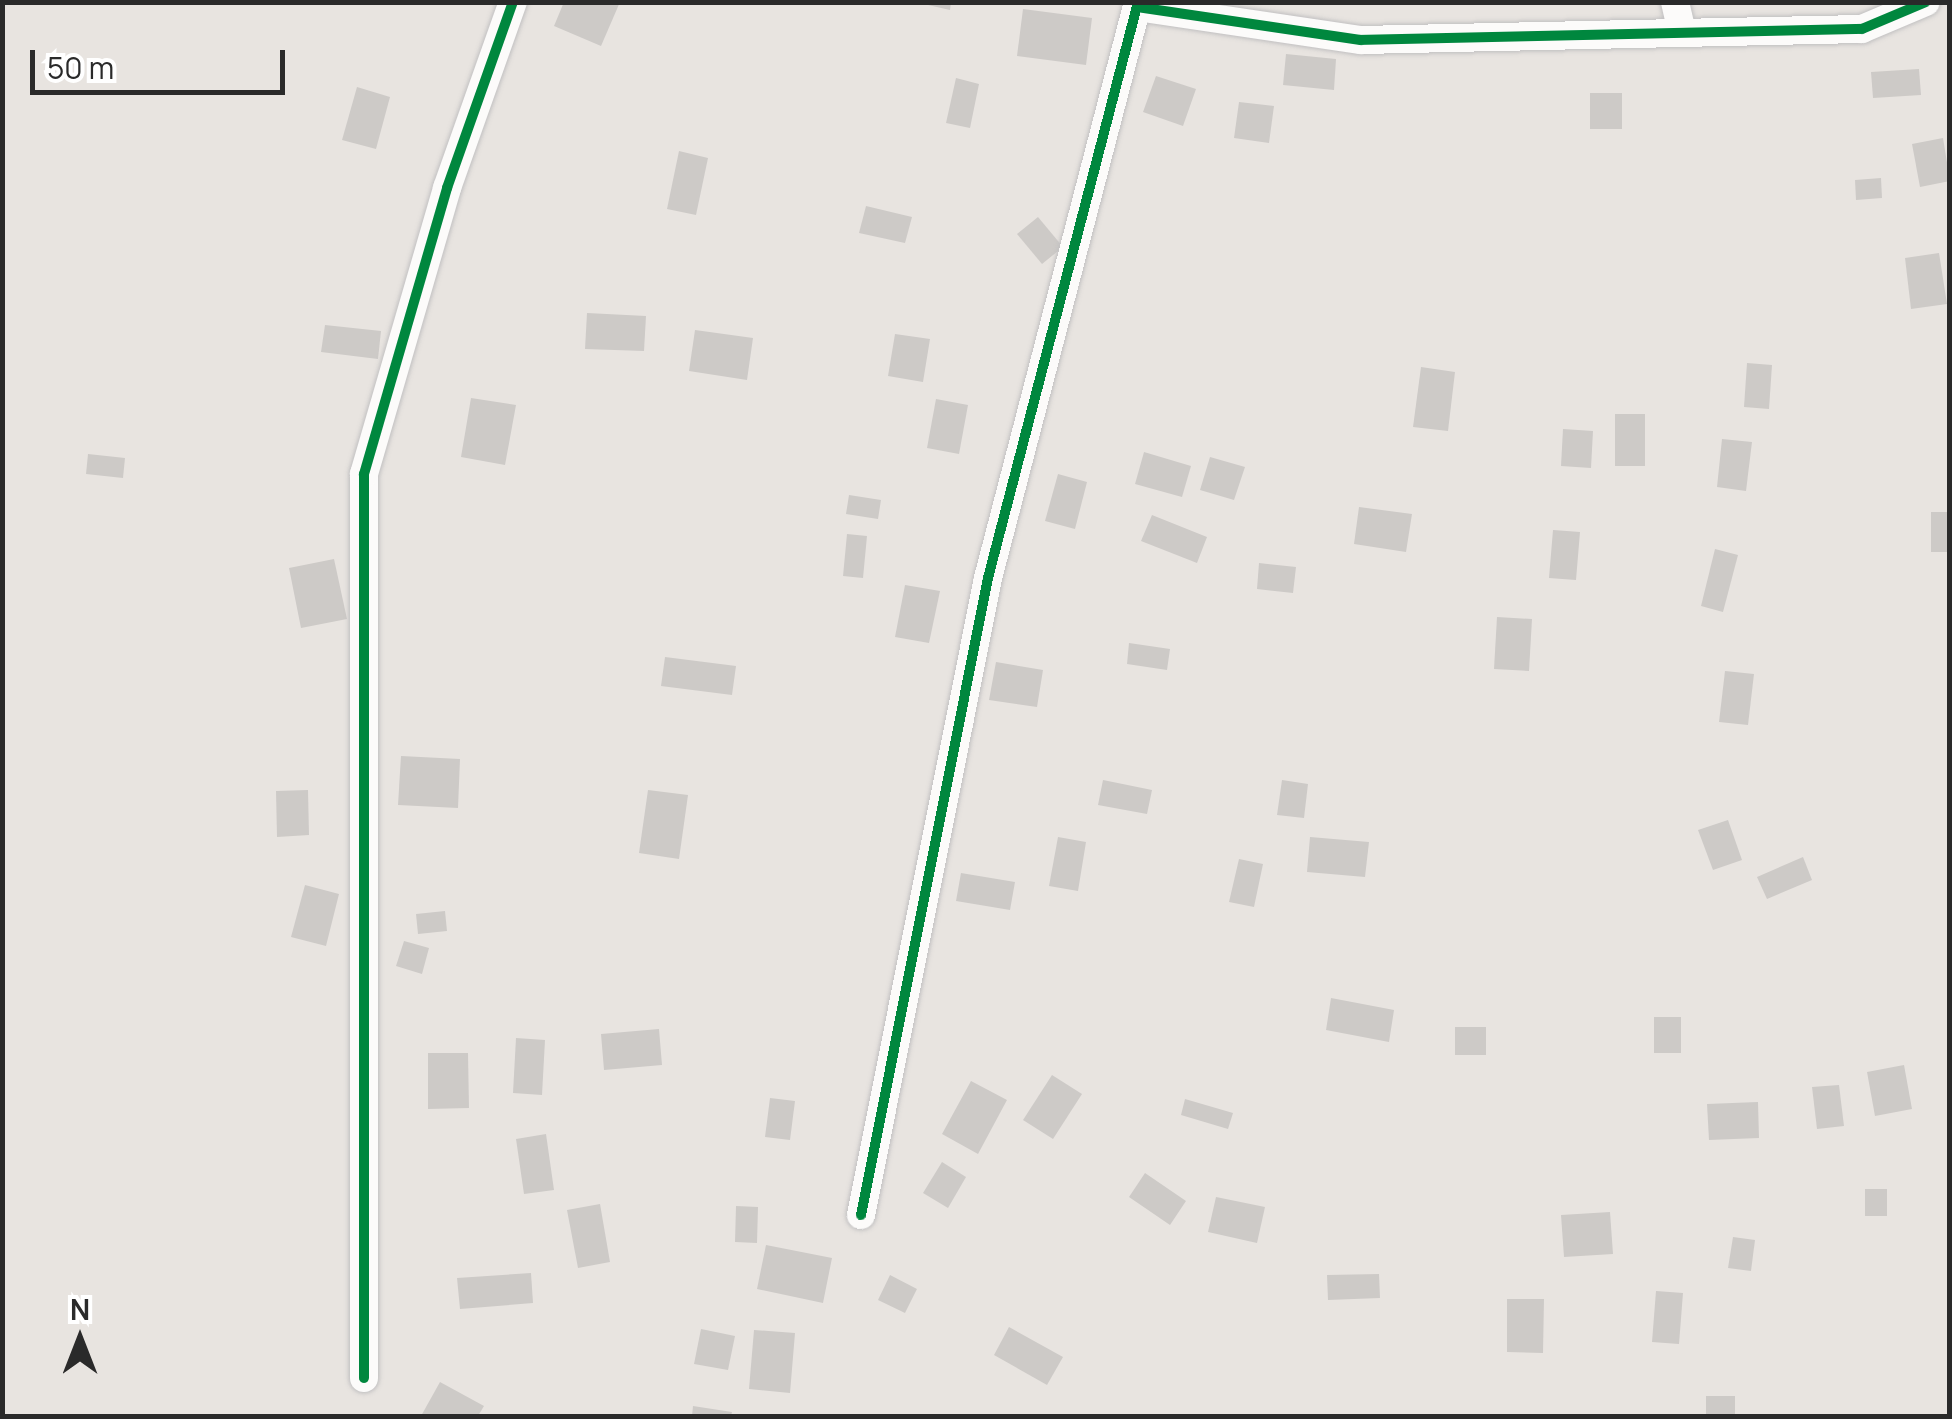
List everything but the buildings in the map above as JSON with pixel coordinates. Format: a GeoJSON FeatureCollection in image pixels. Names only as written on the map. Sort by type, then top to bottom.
{"type":"FeatureCollection","features":[{"type":"Feature","properties":{"kind":"street"},"geometry":{"type":"LineString","coordinates":[[364,1378],[364,474],[446,188],[513,2]]}},
{"type":"Feature","properties":{"kind":"street"},"geometry":{"type":"LineString","coordinates":[[861,1215],[988,578],[1138,5],[1361,40],[1678,16],[1862,28],[1926,2]]}},
{"type":"Feature","properties":{"kind":"cycle path"},"geometry":{"type":"LineString","coordinates":[[364,1378],[364,474],[447,188],[513,2]]}},
{"type":"Feature","properties":{"kind":"cycle path"},"geometry":{"type":"LineString","coordinates":[[861,1215],[988,578],[1138,2]]}},
{"type":"Feature","properties":{"kind":"cycle path"},"geometry":{"type":"LineString","coordinates":[[1137,7],[1361,40],[1862,29],[1926,2]]}}]}
